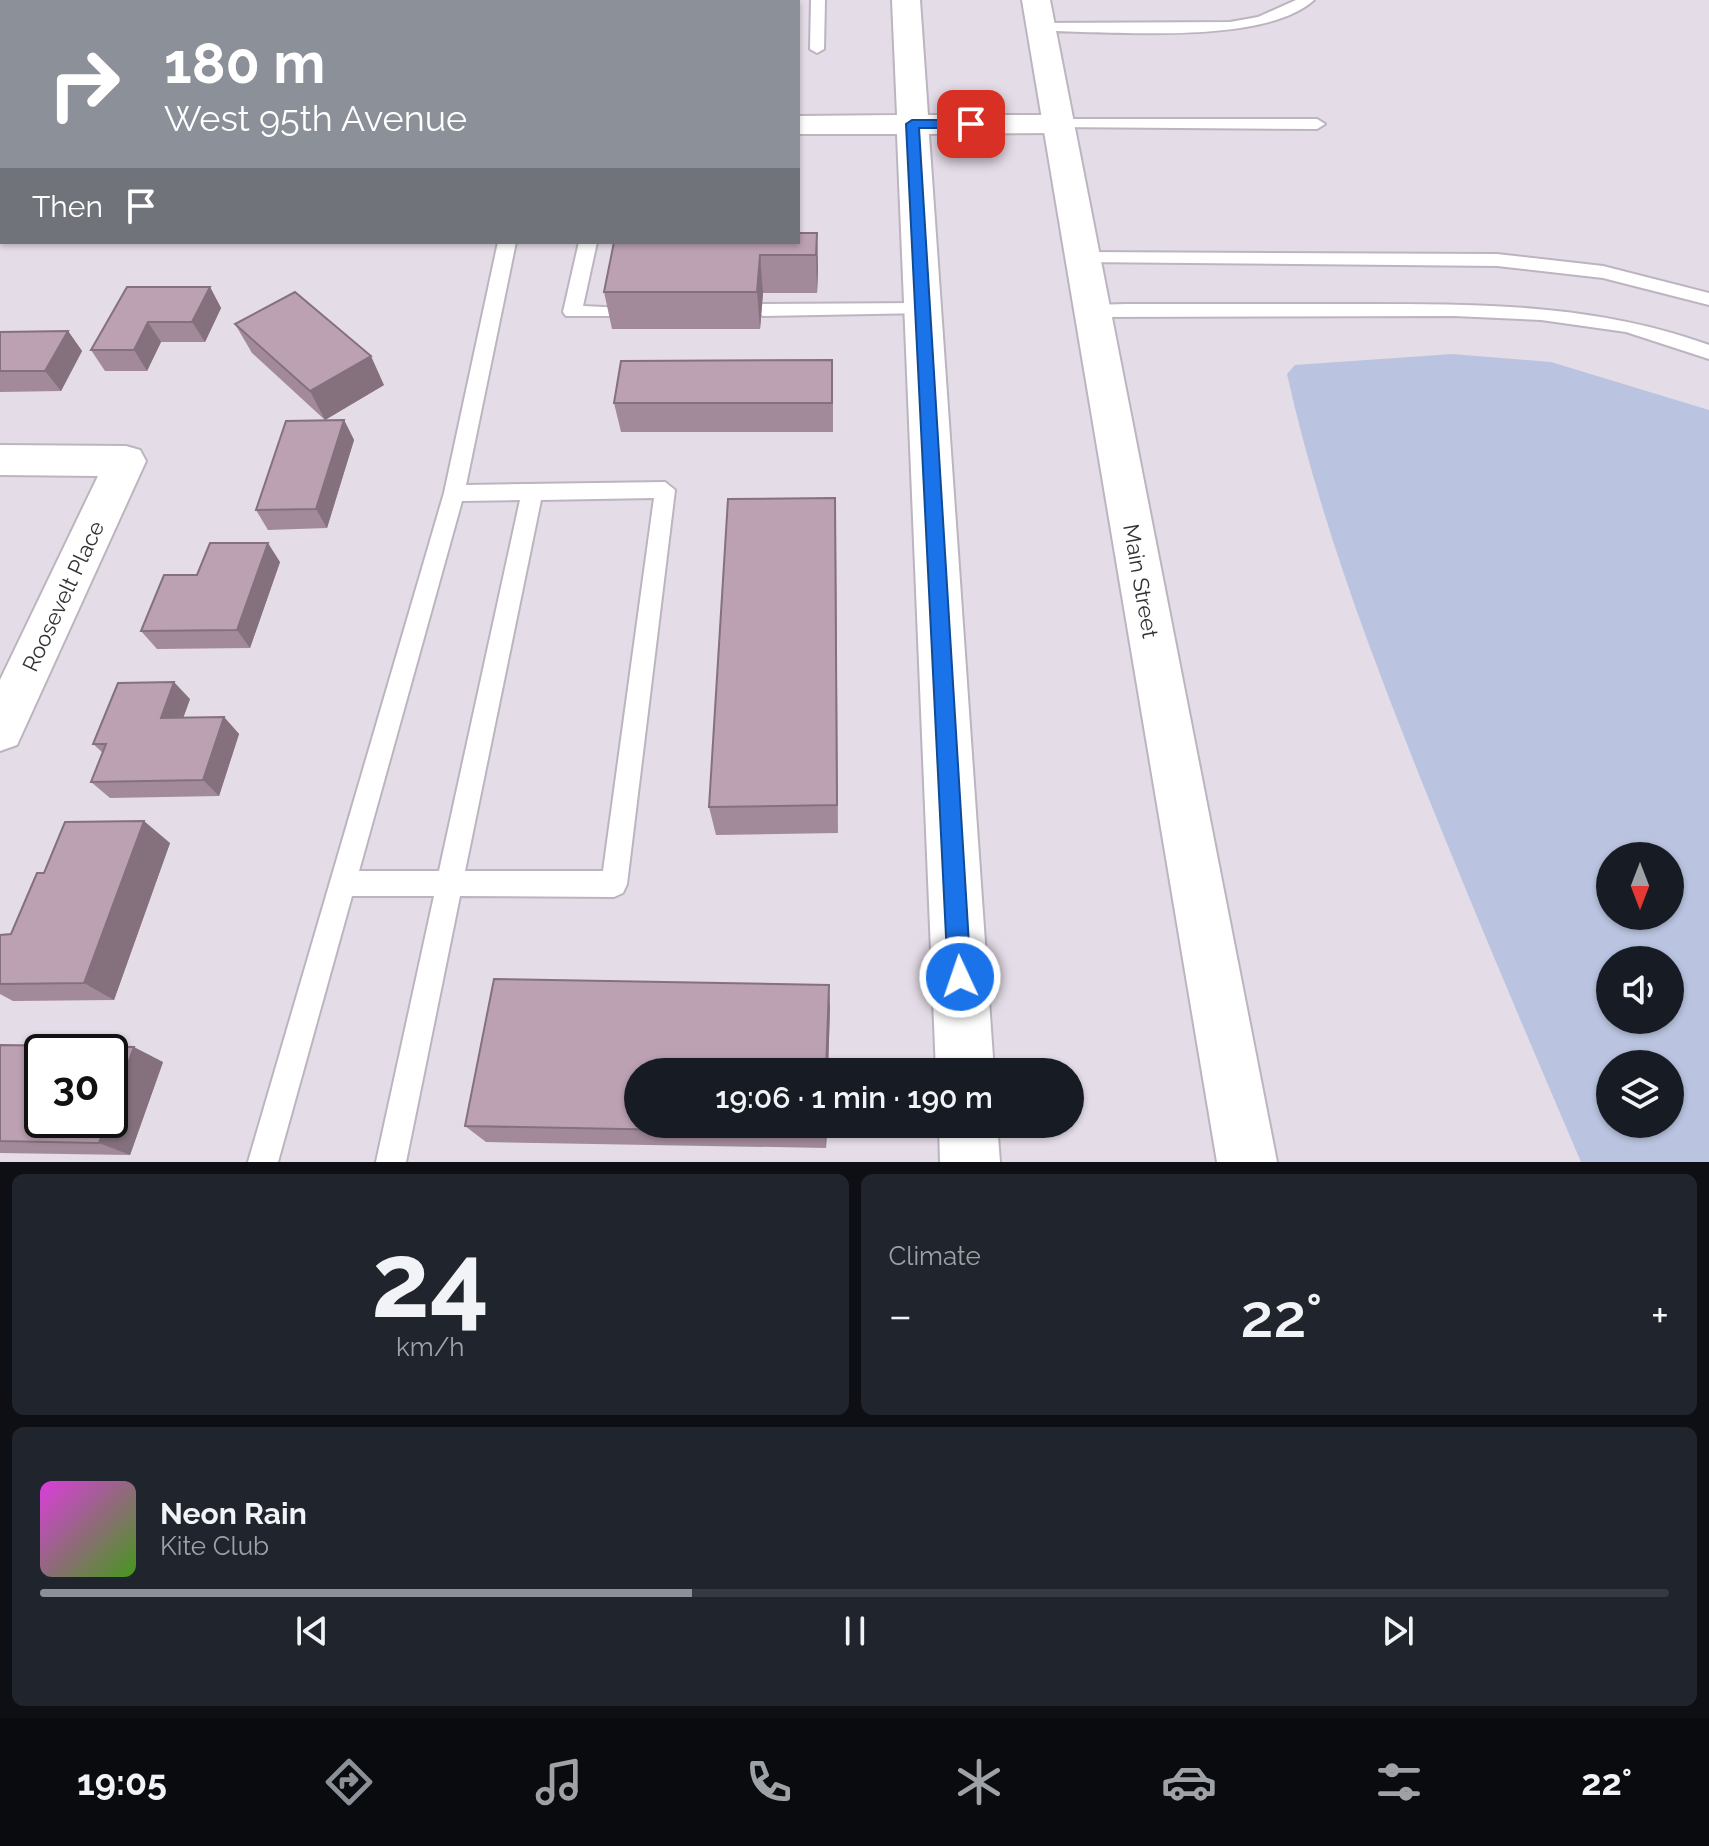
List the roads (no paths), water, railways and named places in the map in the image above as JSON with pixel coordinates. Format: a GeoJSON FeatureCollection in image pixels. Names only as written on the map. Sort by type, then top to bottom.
{"type":"FeatureCollection","features":[{"type":"Feature","properties":{"kind":"street"},"geometry":{"type":"LineString","coordinates":[[906,0],[964,1058]]}},
{"type":"Feature","properties":{"kind":"street","name":"Main Street"},"geometry":{"type":"LineString","coordinates":[[1038,13],[1247,1162]]}},
{"type":"Feature","properties":{"kind":"street"},"geometry":{"type":"LineString","coordinates":[[800,125],[1058,124]]}},
{"type":"Feature","properties":{"kind":"street","name":"Roosevelt Place"},"geometry":{"type":"LineString","coordinates":[[0,460],[126,461],[0,730]]}},
{"type":"Feature","properties":{"kind":"street"},"geometry":{"type":"LineString","coordinates":[[969,1138],[970,1162]]}},
{"type":"Feature","properties":{"kind":"lane"},"geometry":{"type":"LineString","coordinates":[[817,49],[818,0]]}},
{"type":"Feature","properties":{"kind":"lane"},"geometry":{"type":"LineString","coordinates":[[1038,13],[1230,26],[1262,21],[1307,0]]}},
{"type":"Feature","properties":{"kind":"lane"},"geometry":{"type":"LineString","coordinates":[[1058,124],[1317,124]]}},
{"type":"Feature","properties":{"kind":"lane"},"geometry":{"type":"LineString","coordinates":[[263,1162],[454,493],[507,244]]}},
{"type":"Feature","properties":{"kind":"lane"},"geometry":{"type":"LineString","coordinates":[[588,244],[572,312],[619,312]]}},
{"type":"Feature","properties":{"kind":"lane"},"geometry":{"type":"LineString","coordinates":[[1083,258],[1497,260],[1603,272],[1709,299]]}},
{"type":"Feature","properties":{"kind":"lane"},"geometry":{"type":"LineString","coordinates":[[763,310],[922,309]]}},
{"type":"Feature","properties":{"kind":"lane"},"geometry":{"type":"LineString","coordinates":[[1092,311],[1516,309],[1595,318],[1675,337],[1709,352]]}},
{"type":"Feature","properties":{"kind":"lane"},"geometry":{"type":"LineString","coordinates":[[343,883],[614,884],[665,490],[454,493]]}},
{"type":"Feature","properties":{"kind":"lane"},"geometry":{"type":"LineString","coordinates":[[391,1162],[447,884],[532,492]]}},
{"type":"Feature","properties":{"kind":"water"},"geometry":{"type":"Polygon","coordinates":[[[1452,354],[1551,362],[1709,410],[1709,1162],[1581,1162],[1441,830],[1364,631],[1329,530],[1287,374],[1295,365],[1452,354]]]}}]}
